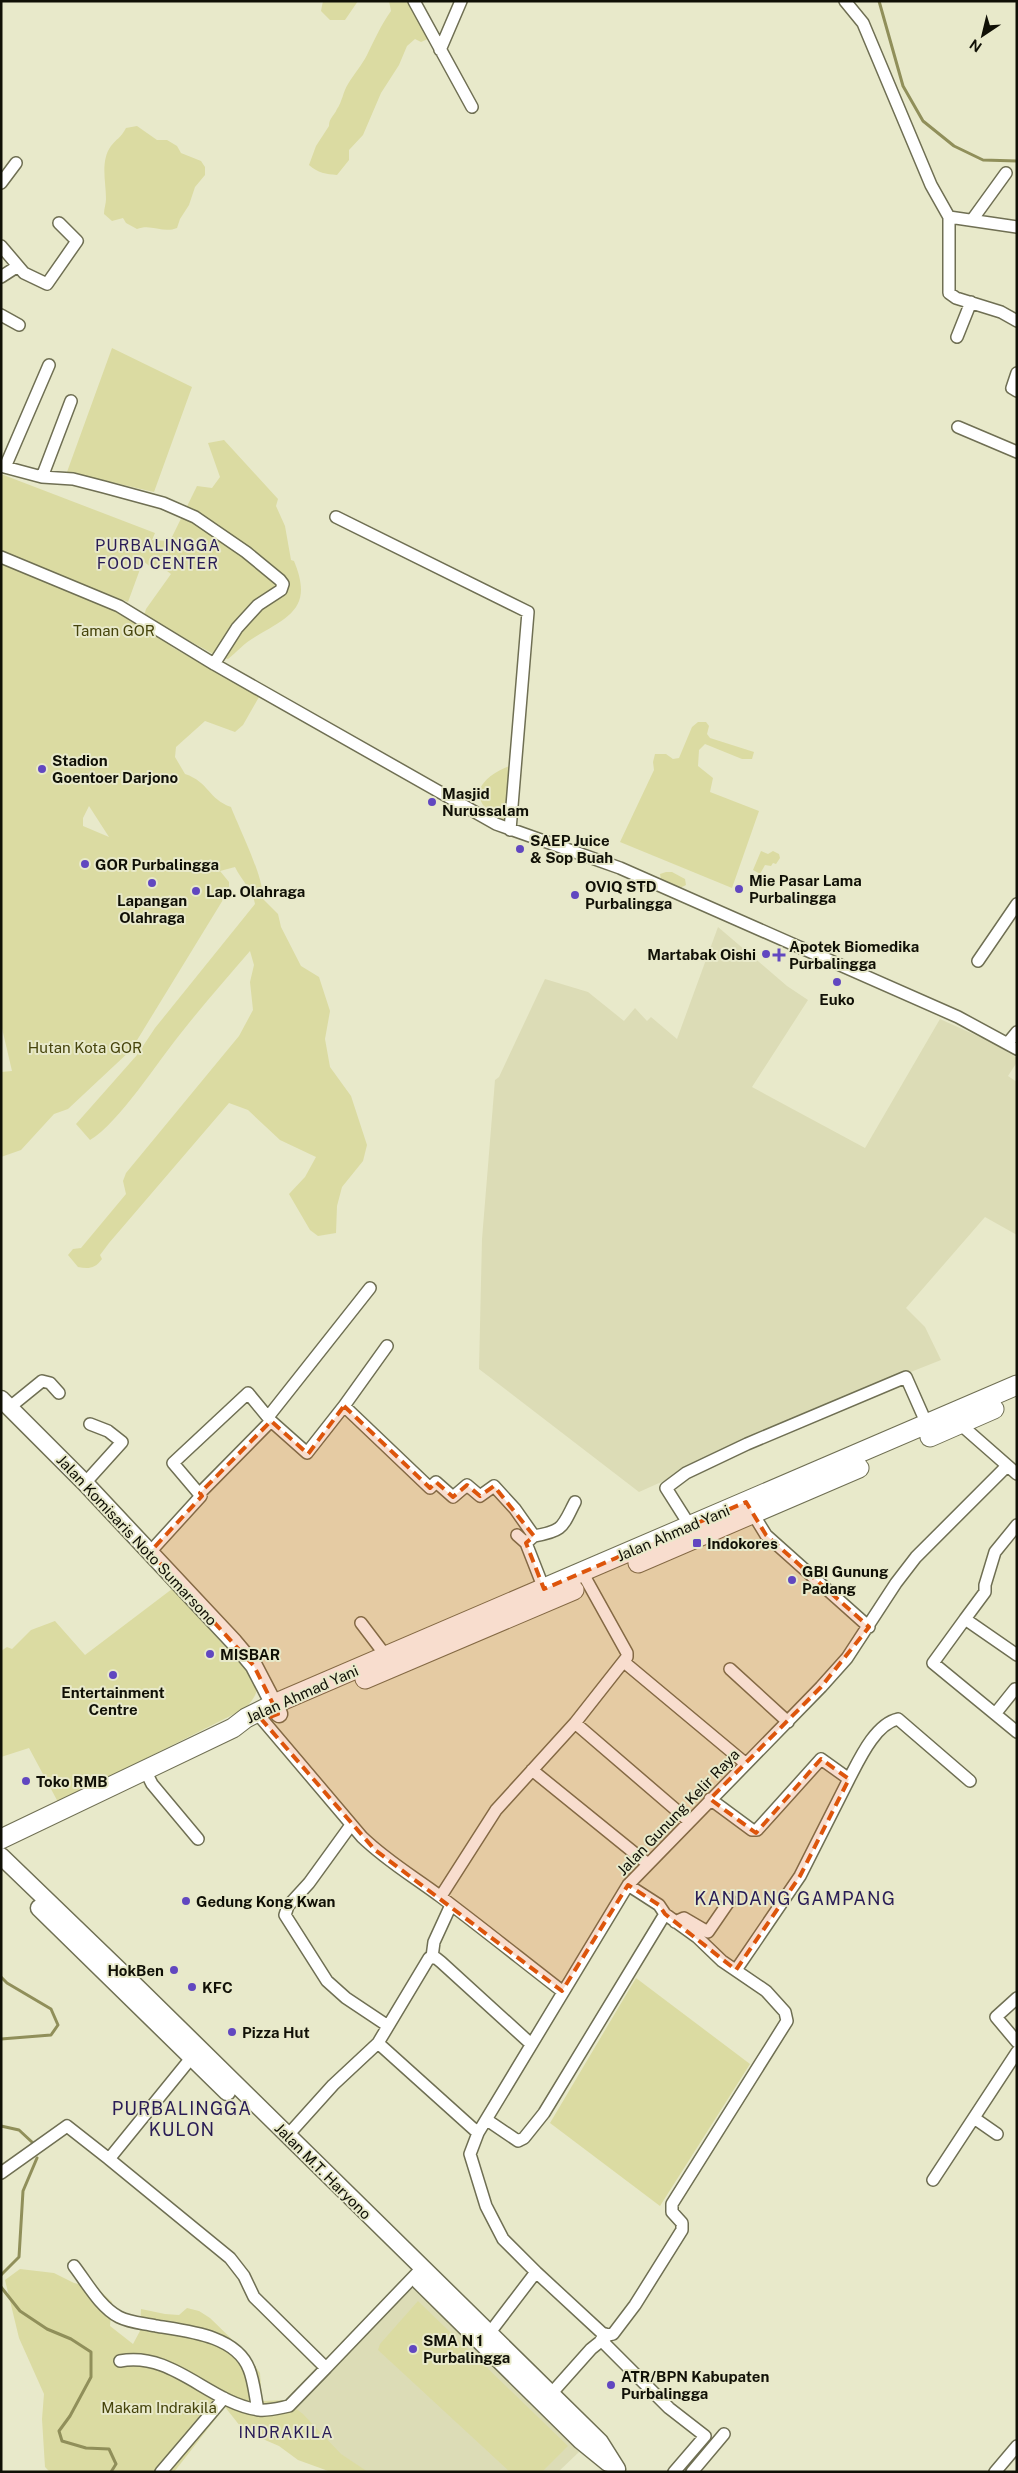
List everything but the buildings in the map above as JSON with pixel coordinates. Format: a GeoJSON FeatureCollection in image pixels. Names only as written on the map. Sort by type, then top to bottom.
{"type":"FeatureCollection","features":[{"type":"Feature","properties":{"kind":"main road","name":"Jalan Ahmad Yani"},"geometry":{"type":"LineString","coordinates":[[268,1713],[437,1650],[585,1578],[929,1430],[1017,1385]]}},
{"type":"Feature","properties":{"kind":"main road","name":"Jalan Ahmad Yani"},"geometry":{"type":"LineString","coordinates":[[929,1430],[960,1424],[1017,1399]]}},
{"type":"Feature","properties":{"kind":"main road","name":"Jalan Komisaris Noto Sumarsono"},"geometry":{"type":"LineString","coordinates":[[6,1403],[150,1552],[248,1660],[265,1685],[268,1713]]}},
{"type":"Feature","properties":{"kind":"main road","name":"Jalan Ahmad Yani"},"geometry":{"type":"LineString","coordinates":[[1,1839],[232,1728],[243,1728],[268,1713],[386,1656],[544,1589],[585,1578]]}},
{"type":"Feature","properties":{"kind":"main road","name":"Jalan M.T. Haryono"},"geometry":{"type":"LineString","coordinates":[[1,1856],[196,2053],[418,2272],[488,2335],[600,2442],[618,2470]]}},
{"type":"Feature","properties":{"kind":"main road","name":"Jalan M.T. Haryono"},"geometry":{"type":"LineString","coordinates":[[1,1872],[196,2053],[288,2135],[581,2441],[618,2470]]}},
{"type":"Feature","properties":{"kind":"street"},"geometry":{"type":"LineString","coordinates":[[414,1],[472,107]]}},
{"type":"Feature","properties":{"kind":"street"},"geometry":{"type":"LineString","coordinates":[[440,50],[461,1]]}},
{"type":"Feature","properties":{"kind":"street"},"geometry":{"type":"LineString","coordinates":[[845,1],[863,23],[931,185],[949,217],[949,293],[1001,312],[1017,321]]}},
{"type":"Feature","properties":{"kind":"street"},"geometry":{"type":"LineString","coordinates":[[1,183],[16,163]]}},
{"type":"Feature","properties":{"kind":"street"},"geometry":{"type":"LineString","coordinates":[[972,220],[1006,173]]}},
{"type":"Feature","properties":{"kind":"street"},"geometry":{"type":"LineString","coordinates":[[949,217],[1017,227]]}},
{"type":"Feature","properties":{"kind":"street"},"geometry":{"type":"LineString","coordinates":[[1,246],[11,271],[47,284],[77,241],[58,223]]}},
{"type":"Feature","properties":{"kind":"street"},"geometry":{"type":"LineString","coordinates":[[957,337],[971,302]]}},
{"type":"Feature","properties":{"kind":"street"},"geometry":{"type":"LineString","coordinates":[[1,315],[19,325]]}},
{"type":"Feature","properties":{"kind":"street"},"geometry":{"type":"LineString","coordinates":[[49,365],[3,467],[42,477],[73,479],[163,503],[195,517],[246,552],[283,584],[281,590],[258,606],[237,628],[214,664]]}},
{"type":"Feature","properties":{"kind":"street"},"geometry":{"type":"LineString","coordinates":[[1017,373],[1012,388],[1017,392]]}},
{"type":"Feature","properties":{"kind":"street"},"geometry":{"type":"LineString","coordinates":[[42,477],[70,401]]}},
{"type":"Feature","properties":{"kind":"street"},"geometry":{"type":"LineString","coordinates":[[958,426],[1017,452]]}},
{"type":"Feature","properties":{"kind":"street"},"geometry":{"type":"LineString","coordinates":[[336,517],[528,612],[510,830]]}},
{"type":"Feature","properties":{"kind":"street"},"geometry":{"type":"LineString","coordinates":[[1,557],[105,599],[214,664],[445,796],[510,830],[569,848],[620,868],[958,1017],[1012,1046],[1017,1032]]}},
{"type":"Feature","properties":{"kind":"street"},"geometry":{"type":"LineString","coordinates":[[978,961],[1017,904]]}},
{"type":"Feature","properties":{"kind":"street"},"geometry":{"type":"LineString","coordinates":[[150,1552],[200,1498],[200,1493],[270,1419],[370,1288]]}},
{"type":"Feature","properties":{"kind":"street"},"geometry":{"type":"LineString","coordinates":[[200,1493],[174,1465],[174,1462],[247,1394],[251,1395],[270,1419],[308,1453],[387,1346]]}},
{"type":"Feature","properties":{"kind":"street"},"geometry":{"type":"LineString","coordinates":[[684,1536],[666,1488],[686,1473],[781,1429],[906,1377],[929,1430]]}},
{"type":"Feature","properties":{"kind":"street"},"geometry":{"type":"LineString","coordinates":[[6,1403],[42,1381],[50,1382],[59,1393]]}},
{"type":"Feature","properties":{"kind":"street"},"geometry":{"type":"LineString","coordinates":[[344,1406],[430,1488],[436,1482],[453,1497],[467,1485],[480,1496],[494,1486],[515,1509],[530,1540],[544,1589]]}},
{"type":"Feature","properties":{"kind":"street"},"geometry":{"type":"LineString","coordinates":[[85,1483],[122,1444],[121,1440],[108,1431],[90,1424]]}},
{"type":"Feature","properties":{"kind":"street"},"geometry":{"type":"LineString","coordinates":[[960,1424],[1017,1474]]}},
{"type":"Feature","properties":{"kind":"street","name":"Jalan Gunung Kelir Raya"},"geometry":{"type":"LineString","coordinates":[[674,2472],[704,2436],[669,2408],[604,2338],[599,2330],[503,2239],[486,2206],[470,2154],[478,2133],[562,1991],[633,1880],[819,1689],[847,1658],[896,1583],[916,1557],[1007,1466]]}},
{"type":"Feature","properties":{"kind":"street"},"geometry":{"type":"LineString","coordinates":[[517,1535],[530,1540],[556,1532],[562,1528],[575,1502]]}},
{"type":"Feature","properties":{"kind":"street"},"geometry":{"type":"LineString","coordinates":[[749,1508],[766,1535],[869,1627]]}},
{"type":"Feature","properties":{"kind":"street"},"geometry":{"type":"LineString","coordinates":[[1017,1525],[996,1552],[985,1583],[985,1592],[933,1663],[1017,1732]]}},
{"type":"Feature","properties":{"kind":"street"},"geometry":{"type":"LineString","coordinates":[[440,1896],[496,1810],[575,1723],[624,1662],[627,1653],[585,1578]]}},
{"type":"Feature","properties":{"kind":"street"},"geometry":{"type":"LineString","coordinates":[[965,1619],[1017,1655]]}},
{"type":"Feature","properties":{"kind":"street"},"geometry":{"type":"LineString","coordinates":[[361,1622],[386,1656]]}},
{"type":"Feature","properties":{"kind":"street"},"geometry":{"type":"LineString","coordinates":[[624,1662],[745,1763]]}},
{"type":"Feature","properties":{"kind":"street"},"geometry":{"type":"LineString","coordinates":[[730,1669],[788,1722]]}},
{"type":"Feature","properties":{"kind":"street"},"geometry":{"type":"LineString","coordinates":[[995,1714],[1015,1689]]}},
{"type":"Feature","properties":{"kind":"street"},"geometry":{"type":"LineString","coordinates":[[268,1713],[351,1824],[389,1862],[440,1896],[562,1991]]}},
{"type":"Feature","properties":{"kind":"street"},"geometry":{"type":"LineString","coordinates":[[738,1966],[800,1876],[871,1740],[893,1720],[902,1720],[970,1781]]}},
{"type":"Feature","properties":{"kind":"street"},"geometry":{"type":"LineString","coordinates":[[575,1723],[689,1821]]}},
{"type":"Feature","properties":{"kind":"street"},"geometry":{"type":"LineString","coordinates":[[710,1799],[752,1830],[757,1830],[821,1760],[849,1779]]}},
{"type":"Feature","properties":{"kind":"street"},"geometry":{"type":"LineString","coordinates":[[145,1770],[152,1784],[198,1839]]}},
{"type":"Feature","properties":{"kind":"street"},"geometry":{"type":"LineString","coordinates":[[532,1770],[648,1864]]}},
{"type":"Feature","properties":{"kind":"street"},"geometry":{"type":"LineString","coordinates":[[351,1824],[309,1884],[288,1906],[285,1914],[327,1981],[346,1998],[388,2026]]}},
{"type":"Feature","properties":{"kind":"street"},"geometry":{"type":"LineString","coordinates":[[550,2395],[591,2349],[604,2338],[613,2334],[635,2305],[682,2230],[682,2223],[672,2212],[672,2204],[787,2021],[785,2012],[776,2001],[738,1966],[659,1905],[633,1880]]}},
{"type":"Feature","properties":{"kind":"street"},"geometry":{"type":"LineString","coordinates":[[675,1918],[708,1932],[730,1900]]}},
{"type":"Feature","properties":{"kind":"street"},"geometry":{"type":"LineString","coordinates":[[288,2135],[333,2085],[378,2043],[428,1960],[432,1957],[434,1942],[451,1905]]}},
{"type":"Feature","properties":{"kind":"street"},"geometry":{"type":"LineString","coordinates":[[487,2120],[518,2141],[524,2138],[675,1918]]}},
{"type":"Feature","properties":{"kind":"street"},"geometry":{"type":"LineString","coordinates":[[432,1957],[441,1962],[531,2044]]}},
{"type":"Feature","properties":{"kind":"street"},"geometry":{"type":"LineString","coordinates":[[1017,1998],[996,2017],[1017,2042]]}},
{"type":"Feature","properties":{"kind":"street"},"geometry":{"type":"LineString","coordinates":[[378,2043],[478,2133]]}},
{"type":"Feature","properties":{"kind":"street"},"geometry":{"type":"LineString","coordinates":[[933,2180],[1017,2052]]}},
{"type":"Feature","properties":{"kind":"street"},"geometry":{"type":"LineString","coordinates":[[109,2159],[196,2053]]}},
{"type":"Feature","properties":{"kind":"street"},"geometry":{"type":"LineString","coordinates":[[974,2118],[997,2134]]}},
{"type":"Feature","properties":{"kind":"street"},"geometry":{"type":"LineString","coordinates":[[1,2173],[67,2126],[230,2258],[244,2276],[254,2297],[326,2368]]}},
{"type":"Feature","properties":{"kind":"street"},"geometry":{"type":"LineString","coordinates":[[74,2266],[108,2309],[118,2316],[130,2322],[216,2339],[231,2348],[249,2368],[258,2410]]}},
{"type":"Feature","properties":{"kind":"street"},"geometry":{"type":"LineString","coordinates":[[120,2361],[138,2359],[156,2362],[224,2398],[258,2410],[289,2406],[418,2272]]}},
{"type":"Feature","properties":{"kind":"street"},"geometry":{"type":"LineString","coordinates":[[488,2335],[536,2272]]}},
{"type":"Feature","properties":{"kind":"street"},"geometry":{"type":"LineString","coordinates":[[161,2472],[224,2398]]}},
{"type":"Feature","properties":{"kind":"street"},"geometry":{"type":"LineString","coordinates":[[692,2472],[724,2434]]}},
{"type":"Feature","properties":{"kind":"street"},"geometry":{"type":"LineString","coordinates":[[995,2472],[1017,2446]]}},
{"type":"Feature","properties":{"kind":"highlighted area"},"geometry":{"type":"Polygon","coordinates":[[[344,1406],[430,1488],[436,1482],[453,1497],[467,1485],[480,1496],[494,1486],[534,1536],[526,1543],[544,1589],[746,1502],[766,1535],[869,1627],[821,1687],[710,1799],[756,1833],[821,1759],[849,1779],[800,1876],[736,1970],[665,1914],[659,1905],[628,1885],[562,1991],[375,1850],[262,1720],[278,1714],[254,1666],[150,1552],[202,1496],[200,1493],[271,1421],[308,1454],[344,1406]]]}},
{"type":"Feature","properties":{"kind":"shaded area"},"geometry":{"type":"Polygon","coordinates":[[[718,927],[787,986],[808,1000],[752,1087],[865,1148],[940,1019],[993,1043],[1017,1058],[1017,1062],[1008,1076],[1017,1082],[1017,1235],[985,1217],[906,1308],[925,1327],[941,1360],[873,1387],[639,1492],[479,1369],[482,1239],[495,1080],[499,1077],[545,979],[588,992],[624,1021],[635,1008],[647,1021],[651,1017],[677,1039],[718,927]]]}},
{"type":"Feature","properties":{"kind":"shaded area","name":"SMA N 1 Purbalingga"},"geometry":{"type":"Polygon","coordinates":[[[410,2284],[579,2452],[558,2472],[354,2472],[290,2413],[410,2284]]]}},
{"type":"Feature","properties":{"kind":"green space"},"geometry":{"type":"Polygon","coordinates":[[[323,1],[358,1],[345,20],[330,20],[321,11],[323,1]]]}},
{"type":"Feature","properties":{"kind":"green space"},"geometry":{"type":"Polygon","coordinates":[[[389,1],[418,1],[430,38],[421,42],[415,39],[407,46],[399,65],[381,93],[363,135],[349,150],[349,160],[337,175],[326,174],[309,165],[316,146],[329,126],[348,84],[365,59],[391,11],[389,1]]]}},
{"type":"Feature","properties":{"kind":"green space"},"geometry":{"type":"Polygon","coordinates":[[[137,126],[157,140],[167,140],[177,146],[181,153],[201,161],[205,167],[205,175],[195,187],[189,205],[180,219],[177,228],[172,230],[147,227],[137,229],[126,223],[123,218],[112,221],[104,214],[106,199],[104,172],[108,152],[126,128],[137,126]]]}},
{"type":"Feature","properties":{"kind":"green space"},"geometry":{"type":"Polygon","coordinates":[[[112,348],[192,387],[154,492],[67,472],[112,348]]]}},
{"type":"Feature","properties":{"kind":"green space"},"geometry":{"type":"Polygon","coordinates":[[[224,440],[278,499],[276,506],[285,526],[291,560],[294,561],[301,589],[300,600],[288,616],[247,642],[228,659],[224,658],[224,654],[217,649],[217,656],[144,616],[146,609],[171,574],[163,568],[152,568],[143,561],[128,602],[1,553],[1,474],[155,533],[152,540],[170,541],[197,486],[212,488],[220,477],[208,443],[224,440]]]}},
{"type":"Feature","properties":{"kind":"green space"},"geometry":{"type":"Polygon","coordinates":[[[1,559],[106,602],[169,640],[172,647],[259,697],[243,725],[235,732],[205,721],[176,747],[175,757],[185,774],[199,781],[217,800],[231,807],[256,867],[260,879],[262,898],[278,914],[281,927],[301,966],[319,977],[330,1011],[325,1039],[330,1067],[351,1096],[367,1145],[363,1161],[342,1187],[337,1206],[336,1233],[318,1236],[310,1230],[289,1194],[305,1177],[316,1157],[280,1140],[248,1110],[229,1103],[109,1243],[100,1255],[102,1259],[97,1265],[91,1268],[78,1267],[68,1255],[73,1249],[81,1248],[126,1194],[123,1181],[126,1173],[239,1036],[253,1010],[250,982],[254,965],[250,951],[189,1023],[138,1091],[101,1132],[90,1140],[76,1124],[137,1055],[155,1028],[255,904],[252,894],[235,867],[220,871],[229,882],[229,890],[131,1050],[68,1109],[54,1114],[21,1150],[1,1157],[1,1072],[12,1071],[1,1024],[1,559]],[[89,806],[83,818],[83,826],[109,837],[89,806]]]}},
{"type":"Feature","properties":{"kind":"green space"},"geometry":{"type":"Polygon","coordinates":[[[698,722],[706,722],[709,726],[707,734],[710,738],[754,752],[752,759],[742,759],[705,744],[699,750],[698,766],[713,778],[710,792],[759,811],[732,888],[620,842],[654,770],[655,754],[666,754],[673,759],[679,758],[692,727],[698,722]]]}},
{"type":"Feature","properties":{"kind":"green space"},"geometry":{"type":"Polygon","coordinates":[[[512,765],[520,765],[518,807],[504,822],[483,805],[477,794],[491,776],[512,765]]]}},
{"type":"Feature","properties":{"kind":"green space"},"geometry":{"type":"Polygon","coordinates":[[[761,851],[768,854],[773,851],[779,854],[780,858],[776,864],[773,863],[771,866],[765,865],[760,874],[753,870],[761,851]]]}},
{"type":"Feature","properties":{"kind":"green space"},"geometry":{"type":"Polygon","coordinates":[[[672,872],[685,879],[686,885],[680,888],[661,880],[660,874],[672,872]]]}},
{"type":"Feature","properties":{"kind":"green space"},"geometry":{"type":"Polygon","coordinates":[[[172,1589],[256,1680],[257,1688],[255,1695],[246,1708],[111,1776],[107,1783],[58,1802],[29,1748],[1,1757],[1,1651],[7,1647],[12,1649],[31,1630],[55,1621],[85,1655],[172,1589]]]}},
{"type":"Feature","properties":{"kind":"green space"},"geometry":{"type":"Polygon","coordinates":[[[636,1978],[750,2064],[660,2206],[550,2123],[636,1978]]]}},
{"type":"Feature","properties":{"kind":"green space","name":"Makam Indrakila"},"geometry":{"type":"Polygon","coordinates":[[[20,2269],[54,2273],[74,2283],[97,2288],[112,2302],[110,2326],[133,2344],[140,2331],[141,2309],[179,2315],[187,2308],[199,2311],[210,2318],[246,2353],[260,2373],[262,2401],[285,2400],[303,2414],[341,2454],[368,2472],[331,2472],[298,2460],[279,2446],[244,2431],[225,2407],[174,2472],[50,2472],[45,2467],[42,2419],[44,2394],[19,2338],[5,2280],[20,2269]]]}},
{"type":"Feature","properties":{"kind":"green space"},"geometry":{"type":"Polygon","coordinates":[[[418,2301],[568,2446],[542,2472],[510,2472],[378,2350],[380,2344],[418,2301]]]}},
{"type":"Feature","properties":{"kind":"waterway"},"geometry":{"type":"LineString","coordinates":[[879,1],[903,86],[923,121],[954,146],[983,160],[1017,161]]}},
{"type":"Feature","properties":{"kind":"waterway"},"geometry":{"type":"LineString","coordinates":[[1,1977],[7,1983],[51,2009],[58,2025],[51,2035],[1,2039]]}},
{"type":"Feature","properties":{"kind":"waterway"},"geometry":{"type":"LineString","coordinates":[[1,2126],[19,2130],[33,2143]]}},
{"type":"Feature","properties":{"kind":"waterway"},"geometry":{"type":"LineString","coordinates":[[1,2275],[19,2257],[23,2191],[37,2158]]}},
{"type":"Feature","properties":{"kind":"waterway"},"geometry":{"type":"LineString","coordinates":[[1,2287],[20,2311],[47,2329],[71,2339],[91,2352],[91,2377],[70,2416],[59,2431],[62,2441],[86,2448],[109,2449],[116,2464],[111,2472]]}},
{"type":"Feature","properties":{"kind":"place","name":"Stadion Goentoer Darjono"},"geometry":{"type":"Point","coordinates":[42,769]}},
{"type":"Feature","properties":{"kind":"place","name":"Masjid Nurussalam"},"geometry":{"type":"Point","coordinates":[432,802]}},
{"type":"Feature","properties":{"kind":"place","name":"SAEP Juice & Sop Buah"},"geometry":{"type":"Point","coordinates":[520,849]}},
{"type":"Feature","properties":{"kind":"place","name":"GOR Purbalingga"},"geometry":{"type":"Point","coordinates":[85,864]}},
{"type":"Feature","properties":{"kind":"place","name":"Lapangan Olahraga"},"geometry":{"type":"Point","coordinates":[152,883]}},
{"type":"Feature","properties":{"kind":"place","name":"Mie Pasar Lama Purbalingga"},"geometry":{"type":"Point","coordinates":[739,889]}},
{"type":"Feature","properties":{"kind":"place","name":"Lap. Olahraga"},"geometry":{"type":"Point","coordinates":[196,891]}},
{"type":"Feature","properties":{"kind":"place","name":"OVIQ STD Purbalingga"},"geometry":{"type":"Point","coordinates":[575,895]}},
{"type":"Feature","properties":{"kind":"place","name":"Martabak Oishi"},"geometry":{"type":"Point","coordinates":[766,954]}},
{"type":"Feature","properties":{"kind":"place","name":"Apotek Biomedika Purbalingga"},"geometry":{"type":"Point","coordinates":[779,955]}},
{"type":"Feature","properties":{"kind":"place","name":"Euko"},"geometry":{"type":"Point","coordinates":[837,982]}},
{"type":"Feature","properties":{"kind":"place","name":"Indokores"},"geometry":{"type":"Point","coordinates":[697,1543]}},
{"type":"Feature","properties":{"kind":"place","name":"GBI Gunung Padang"},"geometry":{"type":"Point","coordinates":[792,1580]}},
{"type":"Feature","properties":{"kind":"place","name":"MISBAR"},"geometry":{"type":"Point","coordinates":[210,1654]}},
{"type":"Feature","properties":{"kind":"place","name":"Entertainment Centre"},"geometry":{"type":"Point","coordinates":[113,1675]}},
{"type":"Feature","properties":{"kind":"place","name":"Toko RMB"},"geometry":{"type":"Point","coordinates":[26,1781]}},
{"type":"Feature","properties":{"kind":"place","name":"Gedung Kong Kwan"},"geometry":{"type":"Point","coordinates":[186,1901]}},
{"type":"Feature","properties":{"kind":"place","name":"HokBen"},"geometry":{"type":"Point","coordinates":[174,1970]}},
{"type":"Feature","properties":{"kind":"place","name":"KFC"},"geometry":{"type":"Point","coordinates":[192,1987]}},
{"type":"Feature","properties":{"kind":"place","name":"Pizza Hut"},"geometry":{"type":"Point","coordinates":[232,2032]}},
{"type":"Feature","properties":{"kind":"place","name":"SMA N 1 Purbalingga"},"geometry":{"type":"Point","coordinates":[413,2349]}},
{"type":"Feature","properties":{"kind":"place","name":"ATR/BPN Kabupaten Purbalingga"},"geometry":{"type":"Point","coordinates":[611,2385]}},
{"type":"Feature","properties":{"kind":"district","name":"PURBALINGGA FOOD CENTER"},"geometry":{"type":"Point","coordinates":[158,554]}},
{"type":"Feature","properties":{"kind":"district","name":"KANDANG GAMPANG"},"geometry":{"type":"Point","coordinates":[795,1898]}},
{"type":"Feature","properties":{"kind":"district","name":"PURBALINGGA KULON"},"geometry":{"type":"Point","coordinates":[182,2118]}},
{"type":"Feature","properties":{"kind":"district","name":"INDRAKILA"},"geometry":{"type":"Point","coordinates":[286,2432]}},
{"type":"Feature","properties":{"kind":"park label","name":"Taman GOR"},"geometry":{"type":"Point","coordinates":[114,630]}},
{"type":"Feature","properties":{"kind":"park label","name":"Hutan Kota GOR"},"geometry":{"type":"Point","coordinates":[85,1047]}}]}
